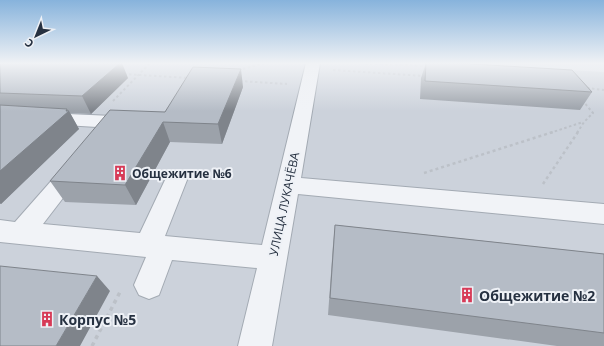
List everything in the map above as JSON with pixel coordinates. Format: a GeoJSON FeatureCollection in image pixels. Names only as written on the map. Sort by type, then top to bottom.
{"type":"FeatureCollection","features":[{"type":"Feature","properties":{"kind":"street","name":"УЛИЦА ЛУКАЧЁВА"},"geometry":{"type":"LineString","coordinates":[[255,346],[288,185],[315,79]]}},
{"type":"Feature","properties":{"kind":"street"},"geometry":{"type":"LineString","coordinates":[[0,116],[113,121],[93,145],[10,232]]}},
{"type":"Feature","properties":{"kind":"street"},"geometry":{"type":"LineString","coordinates":[[136,285],[155,246],[176,180]]}},
{"type":"Feature","properties":{"kind":"street"},"geometry":{"type":"LineString","coordinates":[[288,185],[604,214]]}},
{"type":"Feature","properties":{"kind":"street"},"geometry":{"type":"LineString","coordinates":[[10,232],[273,258]]}},
{"type":"Feature","properties":{"kind":"path"},"geometry":{"type":"LineString","coordinates":[[126,88],[135,79]]}},
{"type":"Feature","properties":{"kind":"path"},"geometry":{"type":"LineString","coordinates":[[237,81],[253,79]]}},
{"type":"Feature","properties":{"kind":"path"},"geometry":{"type":"LineString","coordinates":[[583,88],[604,90]]}},
{"type":"Feature","properties":{"kind":"path"},"geometry":{"type":"LineString","coordinates":[[529,207],[584,122],[593,113],[578,96]]}},
{"type":"Feature","properties":{"kind":"path"},"geometry":{"type":"LineString","coordinates":[[417,175],[584,122]]}},
{"type":"Feature","properties":{"kind":"path"},"geometry":{"type":"LineString","coordinates":[[92,346],[136,285]]}},
{"type":"Feature","properties":{"kind":"shaded area"},"geometry":{"type":"Polygon","coordinates":[[[0,79],[604,79],[604,346],[0,346],[0,79]]]}},
{"type":"Feature","properties":{"kind":"building"},"geometry":{"type":"Polygon","coordinates":[[[0,79],[101,79],[82,96],[0,93],[0,79]]]}},
{"type":"Feature","properties":{"kind":"building"},"geometry":{"type":"Polygon","coordinates":[[[185,79],[237,79],[218,124],[163,122],[125,185],[50,181],[110,110],[165,112],[185,79]]]}},
{"type":"Feature","properties":{"kind":"building"},"geometry":{"type":"Polygon","coordinates":[[[425,79],[580,79],[592,92],[425,81],[425,79]]]}},
{"type":"Feature","properties":{"kind":"building"},"geometry":{"type":"Polygon","coordinates":[[[0,105],[67,109],[66,111],[69,111],[0,171],[0,105]]]}},
{"type":"Feature","properties":{"kind":"building","name":"Общежитие №2"},"geometry":{"type":"Polygon","coordinates":[[[335,225],[604,254],[604,333],[330,298],[335,225]]]}},
{"type":"Feature","properties":{"kind":"building","name":"Корпус №5"},"geometry":{"type":"Polygon","coordinates":[[[0,266],[97,276],[56,346],[0,346],[0,266]]]}},
{"type":"Feature","properties":{"kind":"place","name":"Общежитие №6"},"geometry":{"type":"Point","coordinates":[120,173]}},
{"type":"Feature","properties":{"kind":"place","name":"Общежитие №2"},"geometry":{"type":"Point","coordinates":[467,295]}},
{"type":"Feature","properties":{"kind":"place","name":"Корпус №5"},"geometry":{"type":"Point","coordinates":[47,319]}}]}
